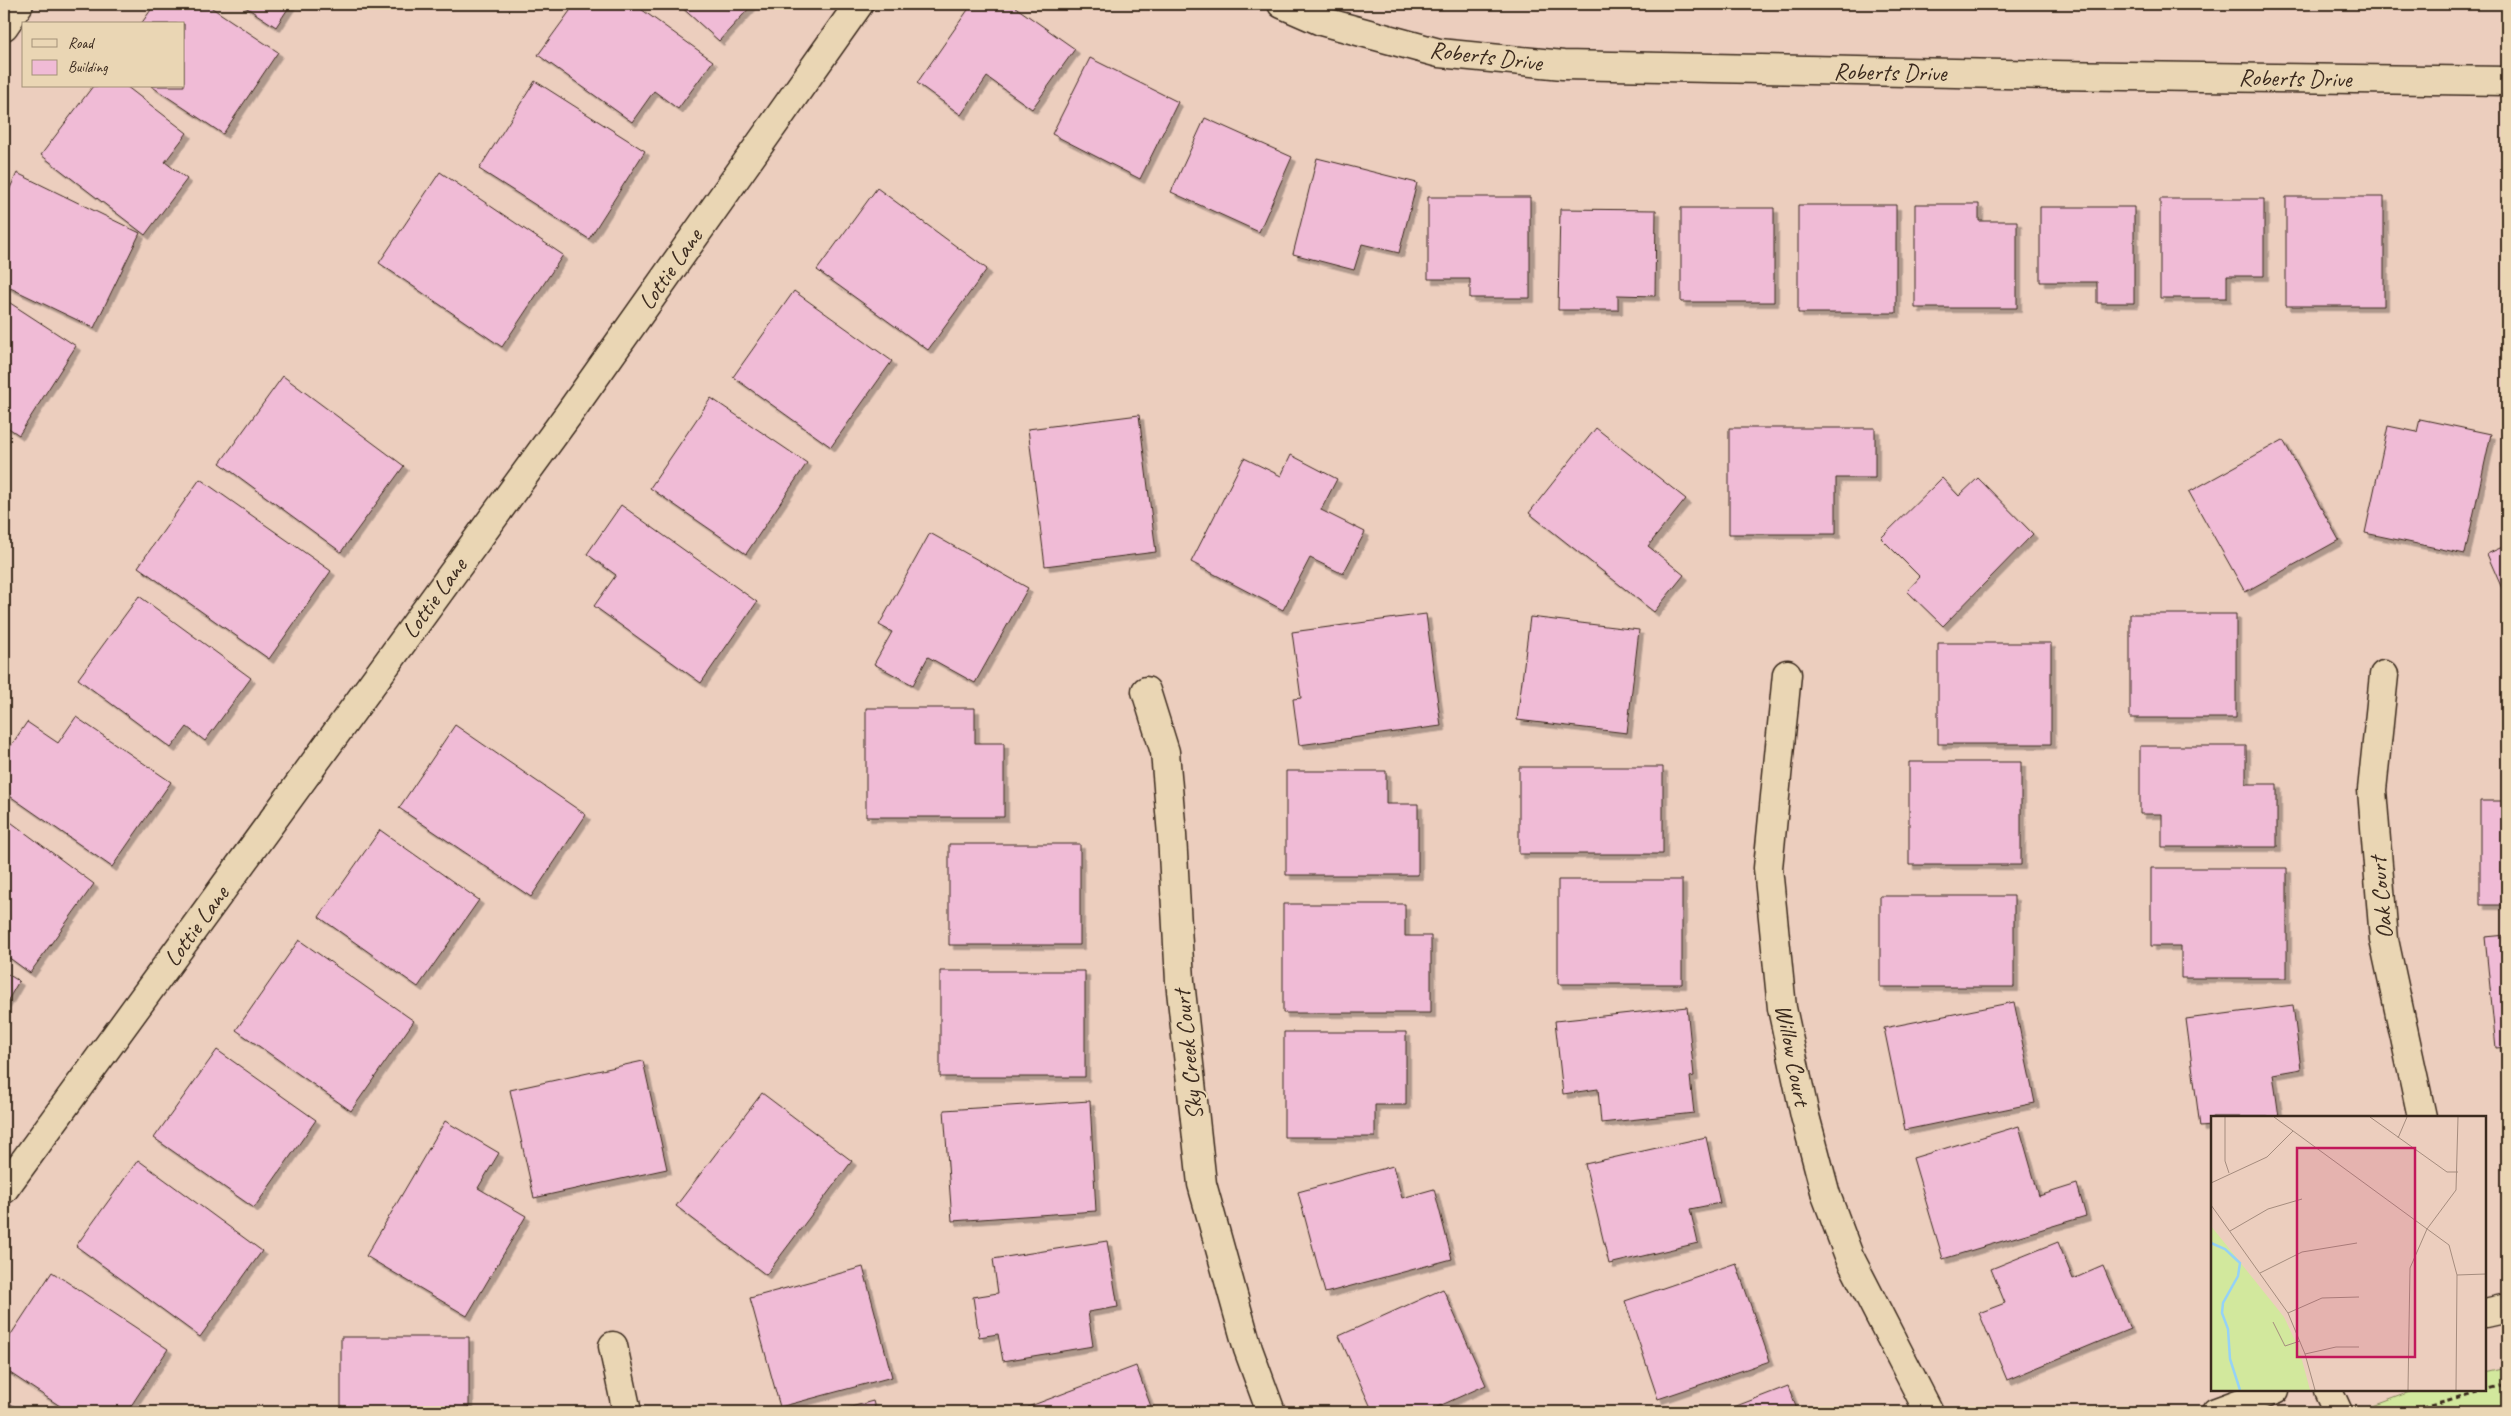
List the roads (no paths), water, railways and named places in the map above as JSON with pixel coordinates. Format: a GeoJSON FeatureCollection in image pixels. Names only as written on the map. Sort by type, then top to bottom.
{"type":"FeatureCollection","features":[{"type":"Feature","properties":{"kind":"street"},"geometry":{"type":"LineString","coordinates":[[4,26],[19,4]]}},
{"type":"Feature","properties":{"kind":"street","name":"Lottie Lane"},"geometry":{"type":"LineString","coordinates":[[4,1189],[568,415],[859,4]]}},
{"type":"Feature","properties":{"kind":"street","name":"Roberts Drive"},"geometry":{"type":"LineString","coordinates":[[1282,4],[1321,21],[1439,53],[1563,65],[2051,75],[2507,81]]}},
{"type":"Feature","properties":{"kind":"street","name":"Willow Court"},"geometry":{"type":"LineString","coordinates":[[1787,674],[1768,868],[1782,1008],[1805,1116],[1826,1195],[1849,1256],[1929,1412]]}},
{"type":"Feature","properties":{"kind":"street","name":"Oak Court"},"geometry":{"type":"LineString","coordinates":[[2384,675],[2372,790],[2384,940],[2422,1116]]}},
{"type":"Feature","properties":{"kind":"street","name":"Sky Creek Court"},"geometry":{"type":"LineString","coordinates":[[1146,691],[1165,752],[1172,835],[1180,981],[1202,1184],[1248,1350],[1271,1412]]}},
{"type":"Feature","properties":{"kind":"street"},"geometry":{"type":"LineString","coordinates":[[2486,1313],[2507,1308]]}},
{"type":"Feature","properties":{"kind":"street"},"geometry":{"type":"LineString","coordinates":[[613,1346],[627,1412]]}},
{"type":"Feature","properties":{"kind":"street"},"geometry":{"type":"LineString","coordinates":[[2216,1412],[2272,1391]]}},
{"type":"Feature","properties":{"kind":"street"},"geometry":{"type":"LineString","coordinates":[[2328,1391],[2338,1412]]}}]}
